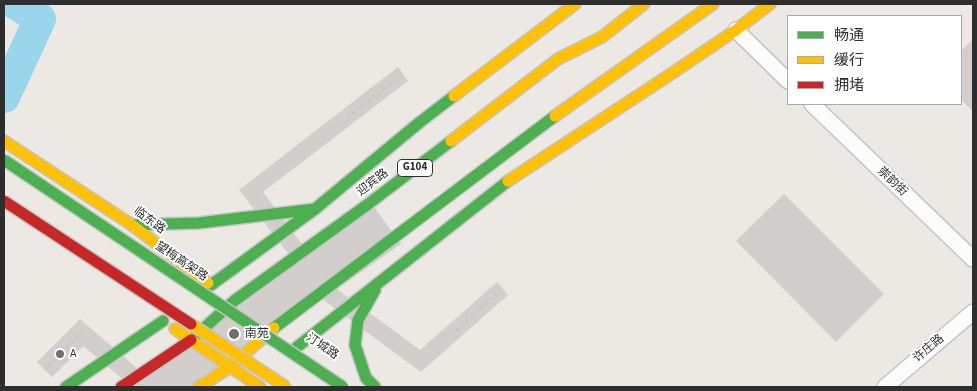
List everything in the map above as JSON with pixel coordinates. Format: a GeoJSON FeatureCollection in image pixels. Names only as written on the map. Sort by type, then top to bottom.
{"type":"FeatureCollection","features":[{"type":"Feature","properties":{"kind":"main road"},"geometry":{"type":"LineString","coordinates":[[66,387],[159,318],[211,286],[315,209],[420,122],[574,4]]}},
{"type":"Feature","properties":{"kind":"main road","name":"迎宾路"},"geometry":{"type":"LineString","coordinates":[[121,387],[191,340],[234,300],[367,205],[558,59],[602,37],[644,4]]}},
{"type":"Feature","properties":{"kind":"main road"},"geometry":{"type":"LineString","coordinates":[[199,387],[230,367],[274,328],[566,107],[713,4]]}},
{"type":"Feature","properties":{"kind":"main road"},"geometry":{"type":"LineString","coordinates":[[159,318],[230,367],[253,386],[279,362],[381,279],[506,182],[668,76],[736,30],[770,4]]}},
{"type":"Feature","properties":{"kind":"main road","name":"临东路"},"geometry":{"type":"LineString","coordinates":[[4,141],[132,225],[211,286],[274,328]]}},
{"type":"Feature","properties":{"kind":"main road","name":"望梅高架路"},"geometry":{"type":"LineString","coordinates":[[4,160],[343,387]]}},
{"type":"Feature","properties":{"kind":"main road"},"geometry":{"type":"LineString","coordinates":[[4,201],[286,387]]}},
{"type":"Feature","properties":{"kind":"main road"},"geometry":{"type":"LineString","coordinates":[[4,209],[131,298]]}},
{"type":"Feature","properties":{"kind":"main road"},"geometry":{"type":"LineString","coordinates":[[132,225],[199,223],[315,209]]}},
{"type":"Feature","properties":{"kind":"main road"},"geometry":{"type":"LineString","coordinates":[[375,387],[366,378],[355,345],[358,320],[381,279]]}},
{"type":"Feature","properties":{"kind":"main road","name":"汀城路"},"geometry":{"type":"LineString","coordinates":[[274,328],[297,347],[357,387]]}},
{"type":"Feature","properties":{"kind":"street"},"geometry":{"type":"LineString","coordinates":[[736,30],[787,80]]}},
{"type":"Feature","properties":{"kind":"street","name":"崇韵街"},"geometry":{"type":"LineString","coordinates":[[813,105],[973,260]]}},
{"type":"Feature","properties":{"kind":"street","name":"许庄路"},"geometry":{"type":"LineString","coordinates":[[886,387],[973,312]]}},
{"type":"Feature","properties":{"kind":"path"},"geometry":{"type":"LineString","coordinates":[[347,118],[395,80]]}},
{"type":"Feature","properties":{"kind":"path"},"geometry":{"type":"LineString","coordinates":[[456,330],[496,294]]}},
{"type":"Feature","properties":{"kind":"path"},"geometry":{"type":"LineString","coordinates":[[48,366],[81,333]]}},
{"type":"Feature","properties":{"kind":"building"},"geometry":{"type":"Polygon","coordinates":[[[973,39],[973,112],[962,100],[962,50],[973,39]]]}},
{"type":"Feature","properties":{"kind":"building","name":"南苑"},"geometry":{"type":"Polygon","coordinates":[[[398,67],[408,81],[263,192],[307,251],[372,204],[401,244],[337,289],[420,350],[497,282],[508,295],[421,372],[322,299],[201,387],[115,387],[125,381],[83,346],[52,377],[37,362],[80,319],[139,370],[294,261],[239,190],[398,67]]]}},
{"type":"Feature","properties":{"kind":"building"},"geometry":{"type":"Polygon","coordinates":[[[784,194],[884,294],[836,342],[736,241],[784,194]]]}},
{"type":"Feature","properties":{"kind":"waterway"},"geometry":{"type":"LineString","coordinates":[[4,97],[40,19],[16,4]]}},
{"type":"Feature","properties":{"kind":"traffic: fast"},"geometry":{"type":"LineString","coordinates":[[211,285],[315,209],[454,96]]}},
{"type":"Feature","properties":{"kind":"traffic: fast"},"geometry":{"type":"LineString","coordinates":[[274,328],[555,116]]}},
{"type":"Feature","properties":{"kind":"traffic: fast"},"geometry":{"type":"LineString","coordinates":[[191,340],[234,301],[367,205],[451,141]]}},
{"type":"Feature","properties":{"kind":"traffic: fast"},"geometry":{"type":"LineString","coordinates":[[4,160],[343,387]]}},
{"type":"Feature","properties":{"kind":"traffic: fast"},"geometry":{"type":"LineString","coordinates":[[297,347],[508,181]]}},
{"type":"Feature","properties":{"kind":"traffic: fast"},"geometry":{"type":"LineString","coordinates":[[132,225],[199,223],[315,209]]}},
{"type":"Feature","properties":{"kind":"traffic: fast"},"geometry":{"type":"LineString","coordinates":[[375,290],[358,320],[355,345],[366,378],[375,387]]}},
{"type":"Feature","properties":{"kind":"traffic: fast"},"geometry":{"type":"LineString","coordinates":[[66,387],[163,321]]}},
{"type":"Feature","properties":{"kind":"traffic: slow"},"geometry":{"type":"LineString","coordinates":[[454,96],[575,4]]}},
{"type":"Feature","properties":{"kind":"traffic: slow"},"geometry":{"type":"LineString","coordinates":[[451,141],[558,59],[602,37],[644,4]]}},
{"type":"Feature","properties":{"kind":"traffic: slow"},"geometry":{"type":"LineString","coordinates":[[555,116],[713,4]]}},
{"type":"Feature","properties":{"kind":"traffic: slow"},"geometry":{"type":"LineString","coordinates":[[508,181],[668,76],[736,30],[770,4]]}},
{"type":"Feature","properties":{"kind":"traffic: slow"},"geometry":{"type":"LineString","coordinates":[[4,141],[132,225],[208,283]]}},
{"type":"Feature","properties":{"kind":"traffic: slow"},"geometry":{"type":"LineString","coordinates":[[191,324],[286,387]]}},
{"type":"Feature","properties":{"kind":"traffic: slow"},"geometry":{"type":"LineString","coordinates":[[199,387],[230,367],[274,328]]}},
{"type":"Feature","properties":{"kind":"traffic: slow"},"geometry":{"type":"LineString","coordinates":[[175,329],[260,387]]}},
{"type":"Feature","properties":{"kind":"traffic: jam"},"geometry":{"type":"LineString","coordinates":[[4,201],[191,324]]}},
{"type":"Feature","properties":{"kind":"traffic: jam"},"geometry":{"type":"LineString","coordinates":[[121,387],[191,340]]}},
{"type":"Feature","properties":{"kind":"place","name":"南苑"},"geometry":{"type":"Point","coordinates":[234,334]}},
{"type":"Feature","properties":{"kind":"place","name":"A"},"geometry":{"type":"Point","coordinates":[60,354]}}]}
